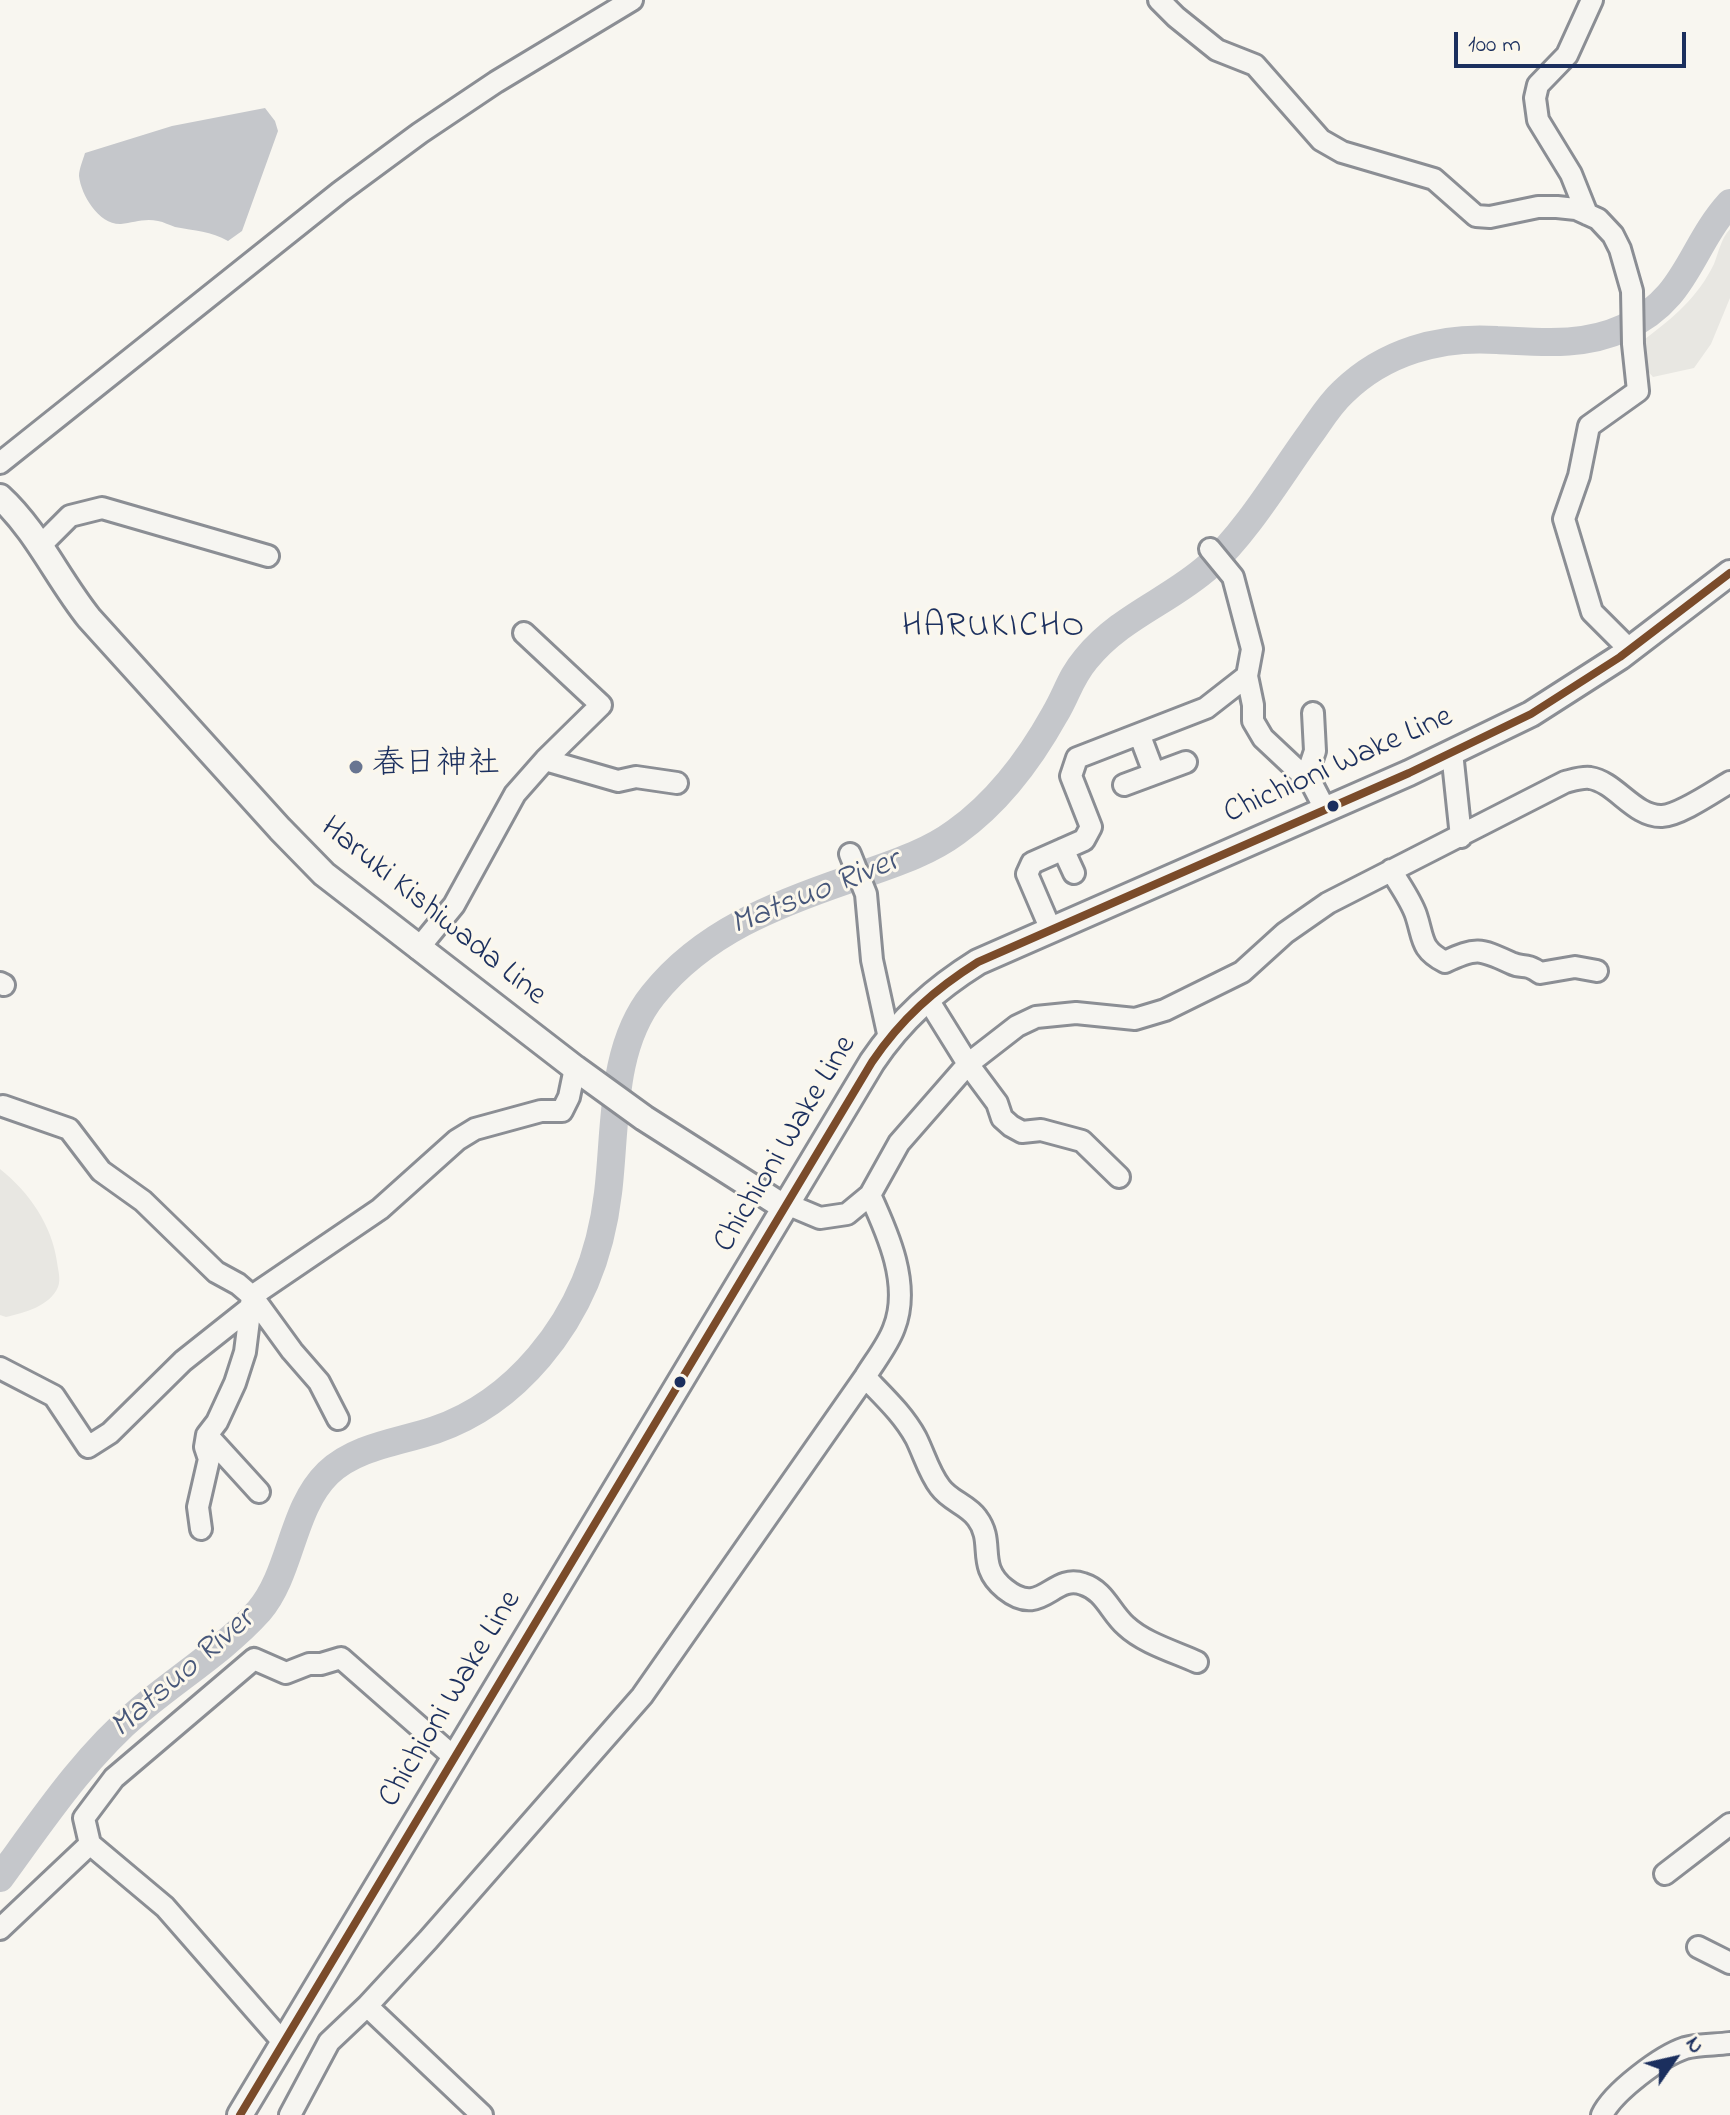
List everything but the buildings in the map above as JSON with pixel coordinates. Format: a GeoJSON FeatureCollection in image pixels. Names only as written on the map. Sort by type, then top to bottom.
{"type":"FeatureCollection","features":[{"type":"Feature","properties":{"kind":"main road","name":"Haruki Kishiwada Line"},"geometry":{"type":"LineString","coordinates":[[0,497],[20,515],[66,589],[89,618],[324,874],[418,949],[644,1118],[776,1202],[789,1205]]}},
{"type":"Feature","properties":{"kind":"main road","name":"Chichioni Wake Line"},"geometry":{"type":"LineString","coordinates":[[240,2115],[889,1038],[927,998],[978,962],[1531,714],[1630,650],[1730,573]]}},
{"type":"Feature","properties":{"kind":"street"},"geometry":{"type":"LineString","coordinates":[[0,463],[351,183],[496,82],[632,0]]}},
{"type":"Feature","properties":{"kind":"street"},"geometry":{"type":"LineString","coordinates":[[1159,0],[1217,50],[1255,65],[1321,140],[1342,152],[1434,179],[1476,216],[1490,217],[1538,207],[1557,207],[1598,219],[1613,235],[1632,291],[1638,391],[1589,426],[1579,476],[1564,519],[1592,612],[1630,650]]}},
{"type":"Feature","properties":{"kind":"street"},"geometry":{"type":"LineString","coordinates":[[1587,214],[1571,174],[1538,120],[1535,98],[1538,85],[1567,55],[1592,0]]}},
{"type":"Feature","properties":{"kind":"street"},"geometry":{"type":"LineString","coordinates":[[40,546],[70,516],[102,508],[268,556]]}},
{"type":"Feature","properties":{"kind":"street"},"geometry":{"type":"LineString","coordinates":[[1210,549],[1233,577],[1252,649],[1247,676],[1253,721],[1263,738],[1312,784]]}},
{"type":"Feature","properties":{"kind":"street"},"geometry":{"type":"LineString","coordinates":[[418,949],[454,905],[515,794],[601,705],[524,633]]}},
{"type":"Feature","properties":{"kind":"street"},"geometry":{"type":"LineString","coordinates":[[1051,930],[1027,874],[1032,863],[1084,840],[1091,827],[1071,776],[1078,751],[1140,736],[1206,708],[1247,676]]}},
{"type":"Feature","properties":{"kind":"street"},"geometry":{"type":"LineString","coordinates":[[1313,713],[1315,751],[1309,769],[1312,784],[1325,809]]}},
{"type":"Feature","properties":{"kind":"street"},"geometry":{"type":"LineString","coordinates":[[1140,736],[1154,773]]}},
{"type":"Feature","properties":{"kind":"street"},"geometry":{"type":"LineString","coordinates":[[1452,752],[1461,837]]}},
{"type":"Feature","properties":{"kind":"street"},"geometry":{"type":"LineString","coordinates":[[545,760],[618,781],[636,777],[677,783]]}},
{"type":"Feature","properties":{"kind":"street"},"geometry":{"type":"LineString","coordinates":[[1124,785],[1186,762]]}},
{"type":"Feature","properties":{"kind":"street"},"geometry":{"type":"LineString","coordinates":[[789,1205],[820,1218],[847,1214],[870,1195],[899,1143],[968,1064],[1017,1026],[1036,1017],[1076,1013],[1135,1019],[1165,1010],[1242,972],[1285,933],[1317,911],[1565,782],[1586,777],[1604,782],[1647,813],[1662,816],[1684,808],[1730,782]]}},
{"type":"Feature","properties":{"kind":"street"},"geometry":{"type":"LineString","coordinates":[[1063,849],[1074,873]]}},
{"type":"Feature","properties":{"kind":"street"},"geometry":{"type":"LineString","coordinates":[[852,857],[866,894],[872,960],[889,1038]]}},
{"type":"Feature","properties":{"kind":"street"},"geometry":{"type":"LineString","coordinates":[[1391,870],[1416,914],[1422,941],[1432,955],[1445,962],[1470,950],[1482,950],[1513,965],[1529,964],[1540,973],[1575,967],[1597,971]]}},
{"type":"Feature","properties":{"kind":"street"},"geometry":{"type":"LineString","coordinates":[[927,998],[968,1064],[997,1103],[1002,1118],[1022,1132],[1041,1130],[1082,1141],[1119,1177]]}},
{"type":"Feature","properties":{"kind":"street"},"geometry":{"type":"LineString","coordinates":[[0,1368],[54,1396],[88,1447],[110,1433],[183,1361],[252,1301],[380,1209],[457,1140],[475,1129],[541,1111],[562,1111],[582,1073]]}},
{"type":"Feature","properties":{"kind":"street"},"geometry":{"type":"LineString","coordinates":[[3,1106],[69,1129],[101,1171],[143,1201],[216,1272],[252,1301],[319,1382],[338,1419]]}},
{"type":"Feature","properties":{"kind":"street"},"geometry":{"type":"LineString","coordinates":[[290,2115],[329,2042],[428,1940],[642,1696],[894,1331],[900,1310],[899,1284],[891,1239],[870,1195]]}},
{"type":"Feature","properties":{"kind":"street"},"geometry":{"type":"LineString","coordinates":[[201,1529],[198,1507],[209,1459],[205,1447],[207,1435],[217,1422],[235,1383],[245,1352],[252,1301]]}},
{"type":"Feature","properties":{"kind":"street"},"geometry":{"type":"LineString","coordinates":[[865,1377],[903,1417],[937,1484],[948,1498],[977,1517],[985,1537],[987,1565],[1006,1590],[1023,1600],[1035,1601],[1065,1584],[1080,1582],[1099,1592],[1127,1627],[1197,1662]]}},
{"type":"Feature","properties":{"kind":"street"},"geometry":{"type":"LineString","coordinates":[[207,1435],[259,1492]]}},
{"type":"Feature","properties":{"kind":"street"},"geometry":{"type":"LineString","coordinates":[[283,2042],[165,1907],[90,1844],[84,1818],[95,1800],[138,1757],[254,1659],[286,1673],[309,1664],[341,1658],[455,1758]]}},
{"type":"Feature","properties":{"kind":"street"},"geometry":{"type":"LineString","coordinates":[[1665,1874],[1730,1824]]}},
{"type":"Feature","properties":{"kind":"street"},"geometry":{"type":"LineString","coordinates":[[0,1929],[90,1844]]}},
{"type":"Feature","properties":{"kind":"street"},"geometry":{"type":"LineString","coordinates":[[1698,1947],[1730,1963]]}},
{"type":"Feature","properties":{"kind":"street"},"geometry":{"type":"LineString","coordinates":[[367,2006],[482,2115]]}},
{"type":"Feature","properties":{"kind":"street"},"geometry":{"type":"LineString","coordinates":[[1602,2115],[1608,2103],[1634,2079],[1685,2049],[1730,2043]]}},
{"type":"Feature","properties":{"kind":"shaded area"},"geometry":{"type":"Polygon","coordinates":[[[265,108],[278,131],[242,231],[228,241],[209,233],[158,221],[113,223],[92,208],[83,192],[79,176],[85,153],[172,126],[265,108]]]}},
{"type":"Feature","properties":{"kind":"shaded area"},"geometry":{"type":"Polygon","coordinates":[[[1730,229],[1730,298],[1711,344],[1694,368],[1653,377],[1645,368],[1645,339],[1693,297],[1714,264],[1730,229]]]}},
{"type":"Feature","properties":{"kind":"shaded area"},"geometry":{"type":"Polygon","coordinates":[[[0,1169],[38,1210],[50,1235],[59,1278],[54,1294],[43,1304],[6,1317],[0,1315],[0,1169]]]}},
{"type":"Feature","properties":{"kind":"waterway","name":"Matsuo River"},"geometry":{"type":"LineString","coordinates":[[0,1878],[65,1790],[120,1728],[217,1650],[259,1611],[278,1578],[306,1504],[328,1473],[365,1451],[435,1430],[479,1409],[517,1380],[553,1339],[577,1300],[600,1237],[608,1193],[617,1090],[629,1039],[639,1016],[673,973],[718,937],[743,923],[795,899],[918,854],[944,840],[986,807],[1024,763],[1086,659],[1114,631],[1194,578],[1223,552],[1250,520],[1330,407],[1359,378],[1395,357],[1434,344],[1476,339],[1577,341],[1624,328],[1662,303],[1675,288],[1705,237],[1730,203]]}},
{"type":"Feature","properties":{"kind":"transit line"},"geometry":{"type":"LineString","coordinates":[[240,2115],[872,1062],[907,1019],[933,994],[978,962],[1409,773],[1531,714],[1620,657],[1730,573]]}},
{"type":"Feature","properties":{"kind":"place","name":"春日神社"},"geometry":{"type":"Point","coordinates":[356,767]}},
{"type":"Feature","properties":{"kind":"district","name":"HARUKICHO"},"geometry":{"type":"Point","coordinates":[994,629]}}]}
